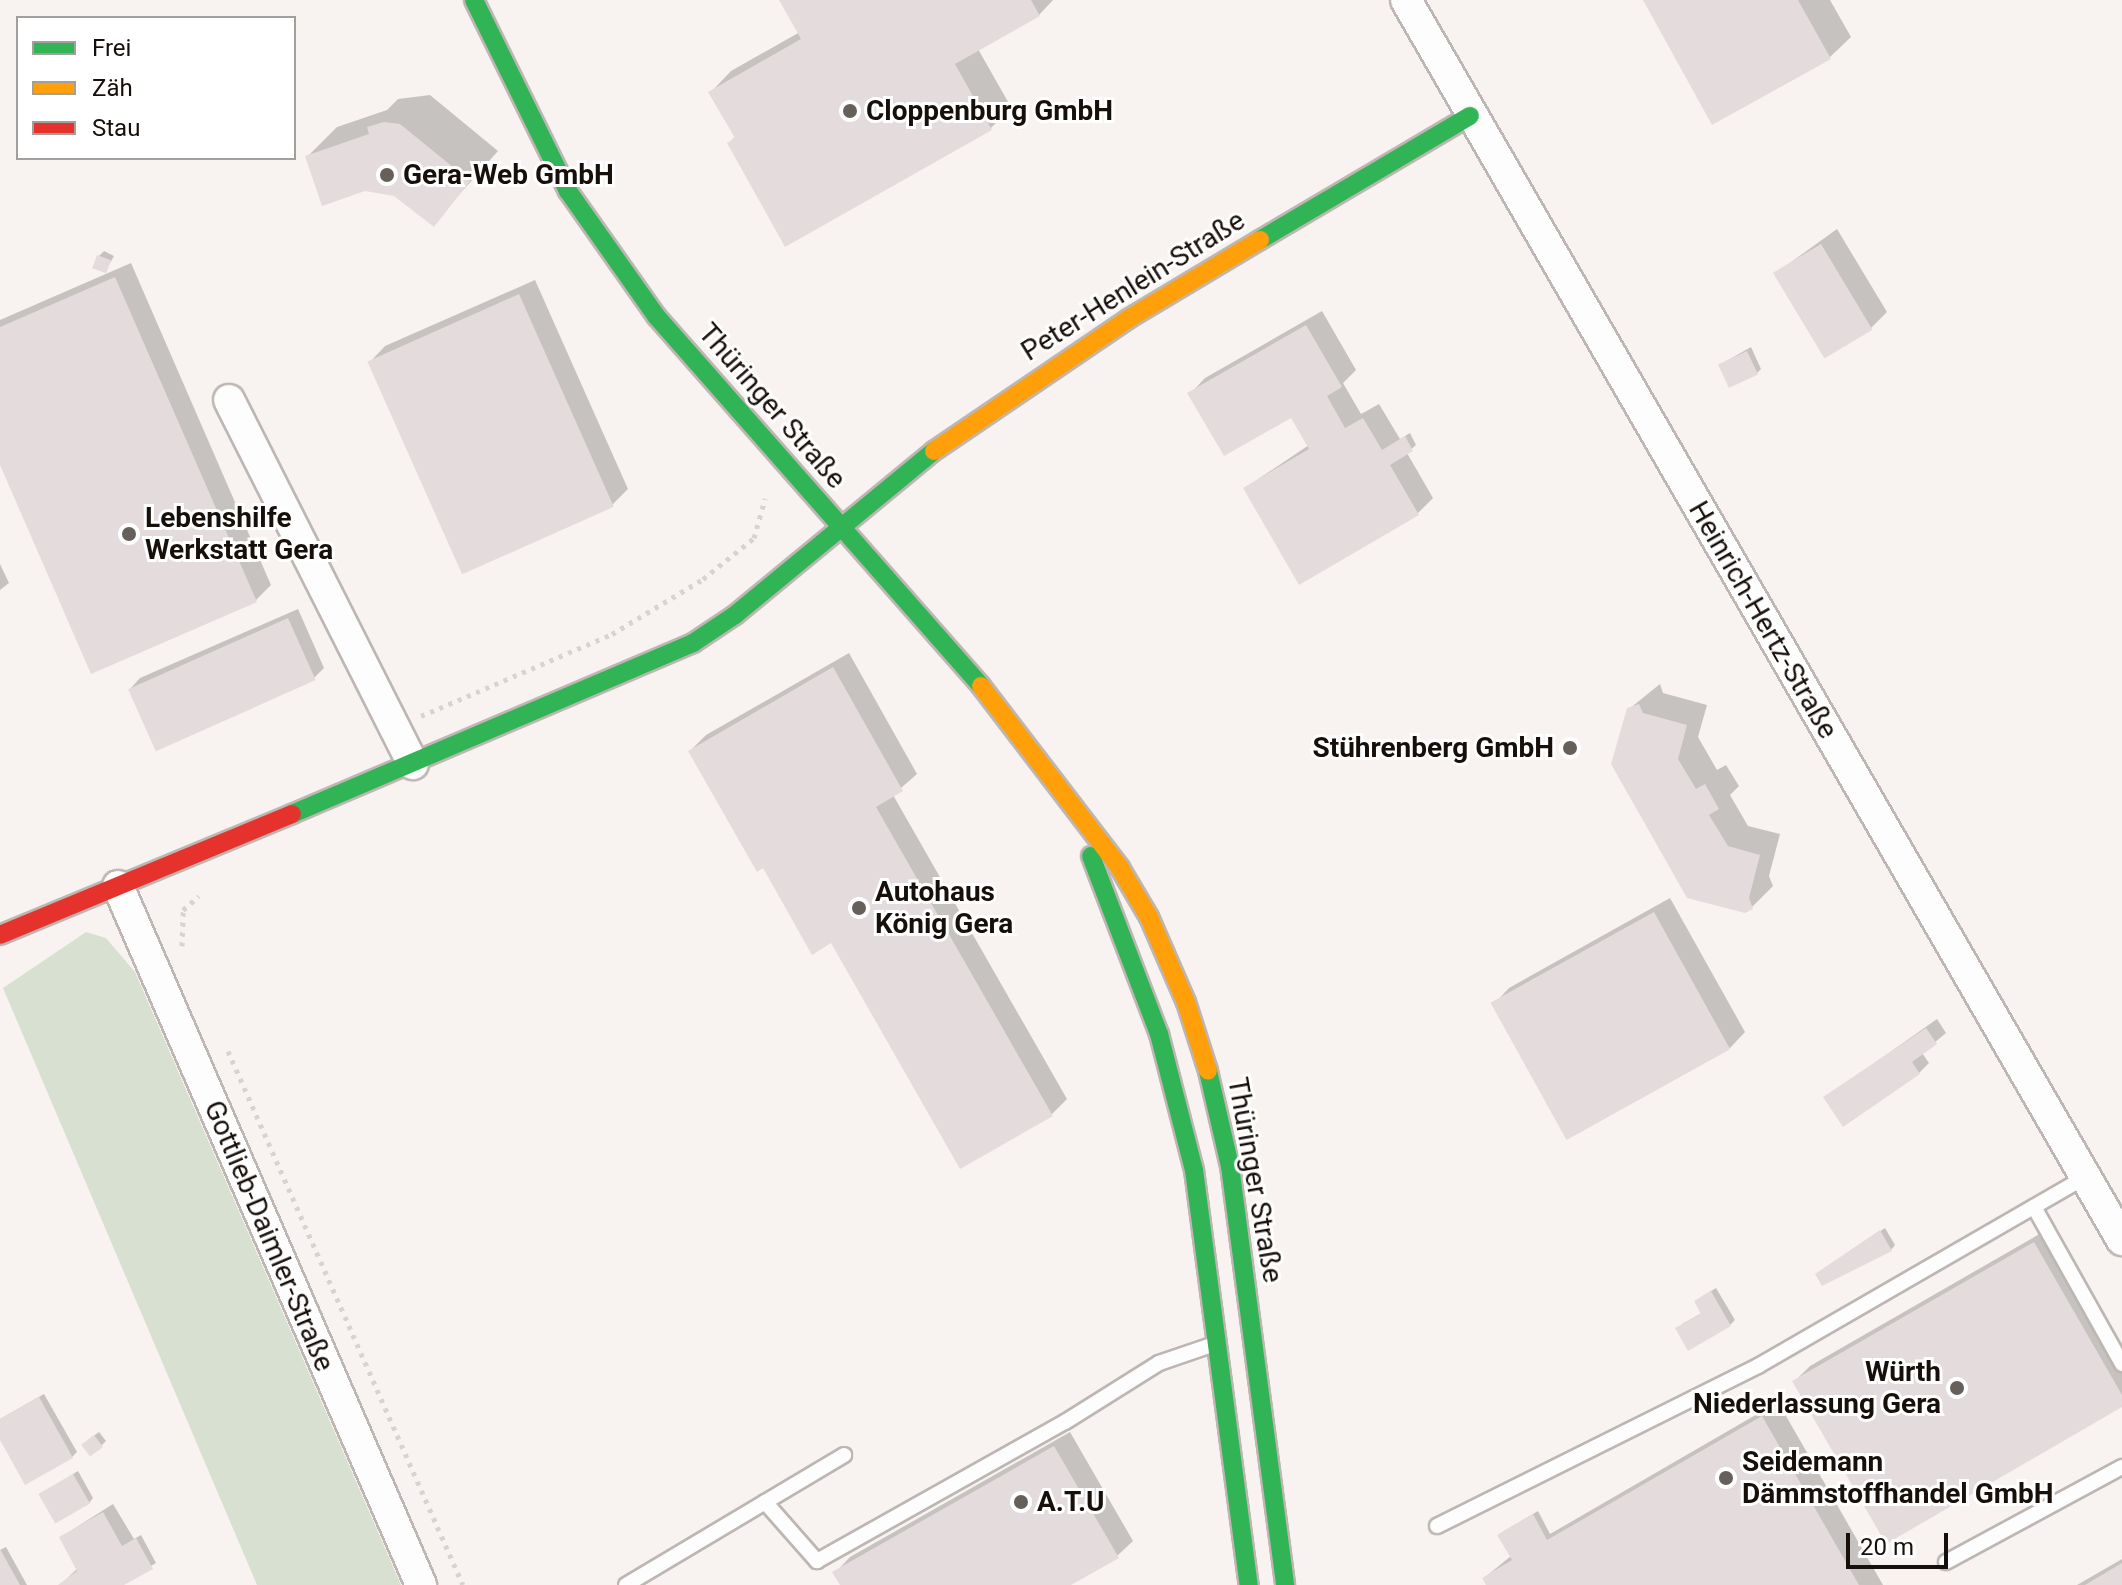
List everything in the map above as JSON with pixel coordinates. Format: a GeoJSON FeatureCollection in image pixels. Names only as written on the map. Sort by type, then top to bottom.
{"type":"FeatureCollection","features":[{"type":"Feature","properties":{"kind":"main road","name":"Thüringer Straße"},"geometry":{"type":"LineString","coordinates":[[474,0],[568,191],[657,317],[999,707],[1142,905],[1186,1002],[1215,1093],[1230,1166],[1285,1585]]}},
{"type":"Feature","properties":{"kind":"main road","name":"Peter-Henlein-Straße"},"geometry":{"type":"LineString","coordinates":[[0,935],[648,667],[693,643],[735,615],[840,525],[1000,402],[1128,319],[1470,116]]}},
{"type":"Feature","properties":{"kind":"main road","name":"Thüringer Straße"},"geometry":{"type":"LineString","coordinates":[[1078,817],[1177,1094],[1194,1170],[1249,1585]]}},
{"type":"Feature","properties":{"kind":"main road"},"geometry":{"type":"LineString","coordinates":[[1217,1345],[1252,1340]]}},
{"type":"Feature","properties":{"kind":"street","name":"Heinrich-Hertz-Straße"},"geometry":{"type":"LineString","coordinates":[[1406,0],[1470,116],[2122,1240]]}},
{"type":"Feature","properties":{"kind":"street"},"geometry":{"type":"LineString","coordinates":[[229,400],[413,764]]}},
{"type":"Feature","properties":{"kind":"street","name":"Gottlieb-Daimler-Straße"},"geometry":{"type":"LineString","coordinates":[[118,886],[421,1585]]}},
{"type":"Feature","properties":{"kind":"lane"},"geometry":{"type":"LineString","coordinates":[[1437,1526],[1758,1366],[2086,1177]]}},
{"type":"Feature","properties":{"kind":"lane"},"geometry":{"type":"LineString","coordinates":[[2034,1207],[2122,1364]]}},
{"type":"Feature","properties":{"kind":"lane"},"geometry":{"type":"LineString","coordinates":[[765,1502],[817,1561],[1065,1422],[1159,1363],[1217,1345]]}},
{"type":"Feature","properties":{"kind":"lane"},"geometry":{"type":"LineString","coordinates":[[626,1585],[844,1455]]}},
{"type":"Feature","properties":{"kind":"lane"},"geometry":{"type":"LineString","coordinates":[[1946,1562],[2122,1467]]}},
{"type":"Feature","properties":{"kind":"path"},"geometry":{"type":"LineString","coordinates":[[396,726],[612,634],[703,579],[754,538],[767,502],[749,477],[775,454]]}},
{"type":"Feature","properties":{"kind":"path"},"geometry":{"type":"LineString","coordinates":[[187,958],[181,943],[183,910],[220,877],[206,849]]}},
{"type":"Feature","properties":{"kind":"path"},"geometry":{"type":"LineString","coordinates":[[225,1045],[463,1585]]}},
{"type":"Feature","properties":{"kind":"green space"},"geometry":{"type":"Polygon","coordinates":[[[86,932],[106,938],[135,972],[401,1585],[257,1585],[3,988],[86,932]]]}},
{"type":"Feature","properties":{"kind":"building","name":"Cloppenburg GmbH"},"geometry":{"type":"Polygon","coordinates":[[[779,0],[1031,0],[1040,16],[955,64],[992,130],[785,247],[727,143],[735,138],[708,92],[801,39],[779,0]]]}},
{"type":"Feature","properties":{"kind":"building"},"geometry":{"type":"Polygon","coordinates":[[[1643,0],[1798,0],[1831,59],[1712,125],[1643,0]]]}},
{"type":"Feature","properties":{"kind":"building","name":"Gera-Web GmbH"},"geometry":{"type":"Polygon","coordinates":[[[384,122],[400,124],[470,181],[434,227],[394,196],[365,191],[322,206],[305,156],[369,134],[367,127],[384,122]]]}},
{"type":"Feature","properties":{"kind":"building"},"geometry":{"type":"Polygon","coordinates":[[[1821,244],[1873,330],[1825,359],[1773,273],[1821,244]]]}},
{"type":"Feature","properties":{"kind":"building"},"geometry":{"type":"Polygon","coordinates":[[[97,255],[111,260],[106,273],[92,268],[97,255]]]}},
{"type":"Feature","properties":{"kind":"building","name":"Lebenshilfe Werkstatt Gera"},"geometry":{"type":"Polygon","coordinates":[[[115,277],[257,602],[91,674],[0,465],[0,327],[115,277]]]}},
{"type":"Feature","properties":{"kind":"building"},"geometry":{"type":"Polygon","coordinates":[[[519,294],[614,507],[462,574],[367,362],[519,294]]]}},
{"type":"Feature","properties":{"kind":"building"},"geometry":{"type":"Polygon","coordinates":[[[1306,325],[1342,387],[1327,396],[1345,428],[1363,418],[1382,450],[1405,436],[1413,451],[1390,465],[1419,515],[1299,585],[1243,488],[1309,449],[1291,418],[1224,456],[1187,393],[1306,325]]]}},
{"type":"Feature","properties":{"kind":"building"},"geometry":{"type":"Polygon","coordinates":[[[1747,351],[1758,375],[1729,388],[1718,365],[1747,351]]]}},
{"type":"Feature","properties":{"kind":"building"},"geometry":{"type":"Polygon","coordinates":[[[288,618],[316,680],[156,751],[128,689],[288,618]]]}},
{"type":"Feature","properties":{"kind":"building","name":"Autohaus König Gera"},"geometry":{"type":"Polygon","coordinates":[[[833,667],[903,791],[876,807],[1053,1116],[960,1169],[831,943],[812,955],[763,868],[757,872],[688,751],[833,667]]]}},
{"type":"Feature","properties":{"kind":"building"},"geometry":{"type":"Polygon","coordinates":[[[1639,704],[1643,713],[1687,725],[1678,759],[1696,789],[1705,784],[1719,809],[1709,815],[1728,846],[1760,855],[1749,898],[1753,909],[1745,913],[1687,898],[1611,764],[1627,708],[1639,704]]]}},
{"type":"Feature","properties":{"kind":"building"},"geometry":{"type":"Polygon","coordinates":[[[1654,912],[1730,1049],[1567,1140],[1490,1003],[1654,912]]]}},
{"type":"Feature","properties":{"kind":"building"},"geometry":{"type":"Polygon","coordinates":[[[1926,1028],[1937,1044],[1912,1062],[1920,1074],[1843,1127],[1823,1097],[1926,1028]]]}},
{"type":"Feature","properties":{"kind":"building"},"geometry":{"type":"Polygon","coordinates":[[[1880,1230],[1892,1251],[1822,1286],[1815,1274],[1880,1230]]]}},
{"type":"Feature","properties":{"kind":"building","name":"Würth Niederlassung Gera"},"geometry":{"type":"Polygon","coordinates":[[[2034,1242],[2122,1395],[2122,1407],[1886,1544],[1792,1381],[2034,1242]]]}},
{"type":"Feature","properties":{"kind":"building"},"geometry":{"type":"Polygon","coordinates":[[[1711,1291],[1731,1326],[1688,1351],[1675,1328],[1701,1314],[1694,1301],[1711,1291]]]}},
{"type":"Feature","properties":{"kind":"building"},"geometry":{"type":"Polygon","coordinates":[[[39,1397],[73,1458],[25,1485],[0,1440],[0,1419],[39,1397]]]}},
{"type":"Feature","properties":{"kind":"building","name":"Seidemann Dämmstoffhandel GmbH"},"geometry":{"type":"Polygon","coordinates":[[[1762,1416],[1859,1585],[1486,1585],[1482,1578],[1512,1560],[1497,1535],[1533,1514],[1547,1540],[1762,1416]]]}},
{"type":"Feature","properties":{"kind":"building"},"geometry":{"type":"Polygon","coordinates":[[[94,1435],[103,1447],[90,1457],[81,1445],[94,1435]]]}},
{"type":"Feature","properties":{"kind":"building","name":"A.T.U"},"geometry":{"type":"Polygon","coordinates":[[[1054,1446],[1119,1558],[1071,1585],[840,1585],[832,1572],[1054,1446]]]}},
{"type":"Feature","properties":{"kind":"building"},"geometry":{"type":"Polygon","coordinates":[[[73,1474],[90,1503],[55,1523],[38,1494],[73,1474]]]}},
{"type":"Feature","properties":{"kind":"building"},"geometry":{"type":"Polygon","coordinates":[[[103,1512],[122,1546],[136,1538],[153,1569],[124,1585],[58,1585],[77,1571],[59,1537],[103,1512]]]}},
{"type":"Feature","properties":{"kind":"building"},"geometry":{"type":"Polygon","coordinates":[[[0,1549],[20,1585],[0,1585],[0,1549]]]}},
{"type":"Feature","properties":{"kind":"building"},"geometry":{"type":"Polygon","coordinates":[[[2122,1563],[2122,1585],[2085,1585],[2122,1563]]]}},
{"type":"Feature","properties":{"kind":"traffic: fast"},"geometry":{"type":"LineString","coordinates":[[474,0],[568,191],[657,317],[981,686]]}},
{"type":"Feature","properties":{"kind":"traffic: fast"},"geometry":{"type":"LineString","coordinates":[[1260,240],[1470,116]]}},
{"type":"Feature","properties":{"kind":"traffic: fast"},"geometry":{"type":"LineString","coordinates":[[292,814],[693,643],[735,615],[934,451]]}},
{"type":"Feature","properties":{"kind":"traffic: fast"},"geometry":{"type":"LineString","coordinates":[[1091,856],[1159,1034],[1194,1170],[1249,1585]]}},
{"type":"Feature","properties":{"kind":"traffic: fast"},"geometry":{"type":"LineString","coordinates":[[1208,1071],[1230,1166],[1285,1585]]}},
{"type":"Feature","properties":{"kind":"traffic: slow"},"geometry":{"type":"LineString","coordinates":[[934,451],[1128,319],[1260,240]]}},
{"type":"Feature","properties":{"kind":"traffic: slow"},"geometry":{"type":"LineString","coordinates":[[981,686],[1120,868],[1149,917],[1186,1002],[1208,1071]]}},
{"type":"Feature","properties":{"kind":"traffic: jam"},"geometry":{"type":"LineString","coordinates":[[0,935],[292,814]]}},
{"type":"Feature","properties":{"kind":"place","name":"Cloppenburg GmbH"},"geometry":{"type":"Point","coordinates":[850,111]}},
{"type":"Feature","properties":{"kind":"place","name":"Gera-Web GmbH"},"geometry":{"type":"Point","coordinates":[387,175]}},
{"type":"Feature","properties":{"kind":"place","name":"Lebenshilfe Werkstatt Gera"},"geometry":{"type":"Point","coordinates":[129,534]}},
{"type":"Feature","properties":{"kind":"place","name":"Stührenberg GmbH"},"geometry":{"type":"Point","coordinates":[1570,748]}},
{"type":"Feature","properties":{"kind":"place","name":"Autohaus König Gera"},"geometry":{"type":"Point","coordinates":[859,908]}},
{"type":"Feature","properties":{"kind":"place","name":"Würth Niederlassung Gera"},"geometry":{"type":"Point","coordinates":[1957,1388]}},
{"type":"Feature","properties":{"kind":"place","name":"Seidemann Dämmstoffhandel GmbH"},"geometry":{"type":"Point","coordinates":[1726,1478]}},
{"type":"Feature","properties":{"kind":"place","name":"A.T.U"},"geometry":{"type":"Point","coordinates":[1021,1502]}}]}
